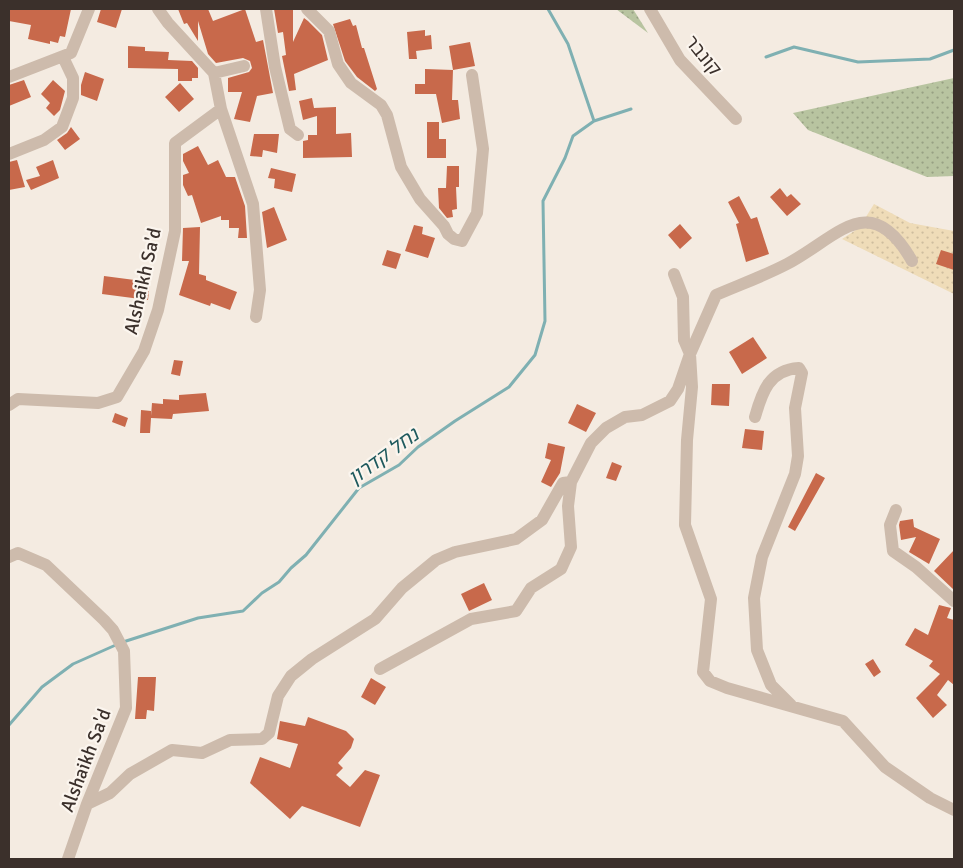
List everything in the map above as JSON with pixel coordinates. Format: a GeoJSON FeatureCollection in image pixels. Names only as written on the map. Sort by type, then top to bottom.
{"type":"FeatureCollection","features":[{"type":"Feature","properties":{"kind":"street"},"geometry":{"type":"LineString","coordinates":[[9,77],[63,57],[71,52],[89,9]]}},
{"type":"Feature","properties":{"kind":"street"},"geometry":{"type":"LineString","coordinates":[[158,9],[168,23],[214,73],[221,109],[253,204],[260,290],[256,317]]}},
{"type":"Feature","properties":{"kind":"street"},"geometry":{"type":"LineString","coordinates":[[266,9],[275,67],[290,130],[298,135]]}},
{"type":"Feature","properties":{"kind":"street"},"geometry":{"type":"LineString","coordinates":[[307,9],[329,31],[338,64],[351,83],[381,104],[387,115],[401,167],[420,199],[444,226],[448,234],[454,239],[462,241],[477,213],[483,149],[472,75]]}},
{"type":"Feature","properties":{"kind":"street","name":"קונבר"},"geometry":{"type":"LineString","coordinates":[[650,9],[680,60],[736,120]]}},
{"type":"Feature","properties":{"kind":"street"},"geometry":{"type":"LineString","coordinates":[[9,154],[44,140],[62,127],[73,98],[73,78],[63,57]]}},
{"type":"Feature","properties":{"kind":"street"},"geometry":{"type":"LineString","coordinates":[[214,73],[244,66]]}},
{"type":"Feature","properties":{"kind":"street","name":"Alshaikh Sa'd"},"geometry":{"type":"LineString","coordinates":[[9,405],[18,399],[98,403],[117,396],[144,351],[158,310],[175,231],[175,142],[221,109]]}},
{"type":"Feature","properties":{"kind":"street"},"geometry":{"type":"LineString","coordinates":[[380,669],[471,619],[516,610],[531,588],[561,568],[571,546],[568,506],[570,482],[590,443],[606,428],[625,416],[642,415],[670,401],[678,389],[690,354],[716,295],[787,264],[837,231],[860,223],[886,226],[900,239],[912,261]]}},
{"type":"Feature","properties":{"kind":"street"},"geometry":{"type":"LineString","coordinates":[[674,274],[683,297],[684,340],[690,354],[692,387],[687,440],[685,525],[712,599],[703,672],[710,680],[727,688],[843,721],[885,767],[930,798],[954,810]]}},
{"type":"Feature","properties":{"kind":"street"},"geometry":{"type":"LineString","coordinates":[[754,417],[766,384],[777,374],[789,369],[799,368],[802,373],[795,408],[798,456],[794,474],[762,557],[754,598],[756,650],[771,685],[793,707]]}},
{"type":"Feature","properties":{"kind":"street"},"geometry":{"type":"LineString","coordinates":[[88,804],[110,793],[130,774],[172,750],[202,753],[230,740],[262,739],[269,733],[278,696],[291,676],[312,659],[375,619],[402,588],[436,560],[455,552],[516,539],[542,520],[563,483],[570,482]]}},
{"type":"Feature","properties":{"kind":"street"},"geometry":{"type":"LineString","coordinates":[[896,510],[890,525],[893,551],[916,567],[954,601]]}},
{"type":"Feature","properties":{"kind":"street","name":"Alshaikh Sa'd"},"geometry":{"type":"LineString","coordinates":[[9,557],[18,554],[46,565],[113,630],[124,651],[126,708],[68,859]]}},
{"type":"Feature","properties":{"kind":"green space"},"geometry":{"type":"Polygon","coordinates":[[[616,9],[633,9],[648,33],[616,9]]]}},
{"type":"Feature","properties":{"kind":"green space"},"geometry":{"type":"Polygon","coordinates":[[[954,78],[954,176],[927,177],[808,130],[793,113],[954,78]]]}},
{"type":"Feature","properties":{"kind":"sand"},"geometry":{"type":"Polygon","coordinates":[[[874,204],[910,223],[954,231],[954,294],[842,239],[859,228],[874,204]]]}},
{"type":"Feature","properties":{"kind":"building"},"geometry":{"type":"Polygon","coordinates":[[[9,9],[71,9],[65,37],[60,36],[58,43],[50,41],[50,44],[28,39],[31,25],[9,21],[9,9]]]}},
{"type":"Feature","properties":{"kind":"building"},"geometry":{"type":"Polygon","coordinates":[[[101,9],[122,9],[116,28],[97,22],[101,9]]]}},
{"type":"Feature","properties":{"kind":"building"},"geometry":{"type":"Polygon","coordinates":[[[178,9],[208,9],[213,21],[245,9],[256,42],[263,40],[273,93],[257,96],[250,122],[234,119],[242,92],[228,92],[228,78],[249,72],[252,68],[250,61],[243,58],[216,63],[208,54],[198,21],[198,41],[187,23],[184,24],[178,9]]]}},
{"type":"Feature","properties":{"kind":"building"},"geometry":{"type":"Polygon","coordinates":[[[274,9],[293,9],[293,42],[304,18],[322,35],[328,60],[294,74],[296,90],[289,91],[282,56],[286,55],[283,32],[278,33],[274,9]]]}},
{"type":"Feature","properties":{"kind":"building"},"geometry":{"type":"Polygon","coordinates":[[[350,19],[353,26],[356,25],[362,48],[364,48],[377,89],[375,91],[357,77],[345,61],[333,24],[350,19]]]}},
{"type":"Feature","properties":{"kind":"building"},"geometry":{"type":"Polygon","coordinates":[[[425,30],[425,36],[431,35],[432,49],[416,51],[417,59],[409,59],[407,32],[425,30]]]}},
{"type":"Feature","properties":{"kind":"building"},"geometry":{"type":"Polygon","coordinates":[[[470,42],[475,66],[453,70],[449,46],[470,42]]]}},
{"type":"Feature","properties":{"kind":"building"},"geometry":{"type":"Polygon","coordinates":[[[128,46],[145,47],[145,51],[169,52],[168,60],[192,61],[198,68],[198,78],[192,78],[192,81],[178,81],[178,69],[128,68],[128,46]]]}},
{"type":"Feature","properties":{"kind":"building"},"geometry":{"type":"Polygon","coordinates":[[[425,69],[453,70],[452,100],[458,100],[460,119],[442,123],[436,94],[415,94],[415,84],[425,84],[425,69]]]}},
{"type":"Feature","properties":{"kind":"building"},"geometry":{"type":"Polygon","coordinates":[[[85,72],[104,79],[97,101],[81,95],[81,85],[85,72]]]}},
{"type":"Feature","properties":{"kind":"building"},"geometry":{"type":"Polygon","coordinates":[[[24,80],[31,97],[9,106],[9,85],[24,80]]]}},
{"type":"Feature","properties":{"kind":"building"},"geometry":{"type":"Polygon","coordinates":[[[53,80],[65,91],[60,110],[54,116],[46,108],[50,103],[41,94],[53,80]]]}},
{"type":"Feature","properties":{"kind":"building"},"geometry":{"type":"Polygon","coordinates":[[[180,83],[194,99],[179,112],[165,97],[180,83]]]}},
{"type":"Feature","properties":{"kind":"building"},"geometry":{"type":"Polygon","coordinates":[[[312,98],[314,108],[336,107],[336,134],[351,133],[352,157],[303,158],[303,141],[308,140],[308,135],[317,135],[317,116],[303,120],[299,101],[312,98]]]}},
{"type":"Feature","properties":{"kind":"building"},"geometry":{"type":"Polygon","coordinates":[[[427,122],[439,122],[439,139],[446,139],[446,158],[427,158],[427,122]]]}},
{"type":"Feature","properties":{"kind":"building"},"geometry":{"type":"Polygon","coordinates":[[[71,127],[80,139],[65,150],[57,140],[67,133],[71,127]]]}},
{"type":"Feature","properties":{"kind":"building"},"geometry":{"type":"Polygon","coordinates":[[[254,134],[279,134],[277,153],[263,150],[262,157],[250,156],[254,134]]]}},
{"type":"Feature","properties":{"kind":"building"},"geometry":{"type":"Polygon","coordinates":[[[198,146],[208,165],[218,160],[226,177],[235,177],[245,206],[247,238],[238,238],[239,228],[229,228],[229,220],[221,220],[221,216],[201,223],[192,195],[188,196],[183,185],[183,175],[189,173],[183,161],[183,154],[198,146]]]}},
{"type":"Feature","properties":{"kind":"building"},"geometry":{"type":"Polygon","coordinates":[[[17,160],[25,187],[9,190],[9,162],[17,160]]]}},
{"type":"Feature","properties":{"kind":"building"},"geometry":{"type":"Polygon","coordinates":[[[53,160],[59,178],[31,190],[26,180],[40,176],[36,167],[53,160]]]}},
{"type":"Feature","properties":{"kind":"building"},"geometry":{"type":"Polygon","coordinates":[[[447,166],[459,166],[459,187],[456,187],[457,209],[452,210],[453,217],[447,218],[439,208],[438,188],[446,188],[447,166]]]}},
{"type":"Feature","properties":{"kind":"building"},"geometry":{"type":"Polygon","coordinates":[[[271,168],[296,174],[292,192],[274,188],[275,179],[268,178],[271,168]]]}},
{"type":"Feature","properties":{"kind":"building"},"geometry":{"type":"Polygon","coordinates":[[[780,188],[787,197],[791,194],[801,204],[787,216],[770,197],[780,188]]]}},
{"type":"Feature","properties":{"kind":"building"},"geometry":{"type":"Polygon","coordinates":[[[739,196],[751,219],[757,217],[769,254],[746,262],[736,224],[739,223],[728,202],[739,196]]]}},
{"type":"Feature","properties":{"kind":"building"},"geometry":{"type":"Polygon","coordinates":[[[274,207],[287,240],[267,248],[262,212],[274,207]]]}},
{"type":"Feature","properties":{"kind":"building"},"geometry":{"type":"Polygon","coordinates":[[[680,224],[692,238],[680,249],[668,235],[680,224]]]}},
{"type":"Feature","properties":{"kind":"building"},"geometry":{"type":"Polygon","coordinates":[[[414,225],[423,227],[422,234],[435,238],[428,258],[405,251],[414,225]]]}},
{"type":"Feature","properties":{"kind":"building"},"geometry":{"type":"Polygon","coordinates":[[[200,227],[199,274],[206,276],[206,280],[237,292],[230,310],[211,303],[210,306],[179,295],[189,261],[182,261],[183,228],[200,227]]]}},
{"type":"Feature","properties":{"kind":"building"},"geometry":{"type":"Polygon","coordinates":[[[387,250],[401,254],[396,269],[382,265],[387,250]]]}},
{"type":"Feature","properties":{"kind":"building"},"geometry":{"type":"Polygon","coordinates":[[[941,250],[954,254],[954,270],[936,264],[941,250]]]}},
{"type":"Feature","properties":{"kind":"building"},"geometry":{"type":"Polygon","coordinates":[[[104,276],[150,282],[148,300],[102,294],[104,276]]]}},
{"type":"Feature","properties":{"kind":"building"},"geometry":{"type":"Polygon","coordinates":[[[753,337],[767,358],[742,374],[729,352],[753,337]]]}},
{"type":"Feature","properties":{"kind":"building"},"geometry":{"type":"Polygon","coordinates":[[[174,360],[183,361],[180,376],[171,374],[174,360]]]}},
{"type":"Feature","properties":{"kind":"building"},"geometry":{"type":"Polygon","coordinates":[[[712,384],[730,384],[729,406],[711,405],[712,384]]]}},
{"type":"Feature","properties":{"kind":"building"},"geometry":{"type":"Polygon","coordinates":[[[206,393],[209,411],[173,414],[172,419],[151,418],[150,433],[140,433],[141,410],[151,411],[151,416],[152,403],[163,404],[163,399],[179,400],[179,395],[206,393]]]}},
{"type":"Feature","properties":{"kind":"building"},"geometry":{"type":"Polygon","coordinates":[[[577,404],[596,413],[586,432],[568,423],[577,404]]]}},
{"type":"Feature","properties":{"kind":"building"},"geometry":{"type":"Polygon","coordinates":[[[115,413],[128,418],[125,427],[112,422],[115,413]]]}},
{"type":"Feature","properties":{"kind":"building"},"geometry":{"type":"Polygon","coordinates":[[[745,429],[764,431],[762,450],[742,448],[745,429]]]}},
{"type":"Feature","properties":{"kind":"building"},"geometry":{"type":"Polygon","coordinates":[[[548,443],[565,447],[560,473],[551,487],[541,482],[551,460],[545,458],[548,443]]]}},
{"type":"Feature","properties":{"kind":"building"},"geometry":{"type":"Polygon","coordinates":[[[612,462],[622,466],[616,481],[606,478],[612,462]]]}},
{"type":"Feature","properties":{"kind":"building"},"geometry":{"type":"Polygon","coordinates":[[[816,473],[825,478],[795,531],[788,527],[816,473]]]}},
{"type":"Feature","properties":{"kind":"building"},"geometry":{"type":"Polygon","coordinates":[[[913,519],[914,527],[940,539],[929,564],[909,552],[916,537],[901,540],[900,521],[913,519]]]}},
{"type":"Feature","properties":{"kind":"building"},"geometry":{"type":"Polygon","coordinates":[[[954,550],[954,590],[934,571],[954,550]]]}},
{"type":"Feature","properties":{"kind":"building"},"geometry":{"type":"Polygon","coordinates":[[[484,583],[492,600],[469,611],[461,594],[484,583]]]}},
{"type":"Feature","properties":{"kind":"building"},"geometry":{"type":"Polygon","coordinates":[[[939,605],[951,608],[947,618],[954,620],[954,685],[948,680],[937,695],[947,705],[933,718],[916,698],[940,674],[929,666],[933,661],[905,645],[915,628],[928,635],[939,605]]]}},
{"type":"Feature","properties":{"kind":"building"},"geometry":{"type":"Polygon","coordinates":[[[873,659],[881,672],[874,677],[865,664],[873,659]]]}},
{"type":"Feature","properties":{"kind":"building"},"geometry":{"type":"Polygon","coordinates":[[[138,677],[156,677],[154,711],[147,710],[146,719],[135,719],[138,677]]]}},
{"type":"Feature","properties":{"kind":"building"},"geometry":{"type":"Polygon","coordinates":[[[371,678],[386,687],[375,705],[361,697],[371,678]]]}},
{"type":"Feature","properties":{"kind":"building"},"geometry":{"type":"Polygon","coordinates":[[[308,717],[346,731],[354,739],[351,748],[338,763],[343,768],[336,775],[350,787],[365,770],[380,775],[360,827],[302,806],[290,819],[250,783],[260,757],[290,768],[298,744],[277,739],[280,721],[305,726],[308,717]]]}},
{"type":"Feature","properties":{"kind":"waterway"},"geometry":{"type":"LineString","coordinates":[[548,9],[568,44],[594,121]]}},
{"type":"Feature","properties":{"kind":"waterway","name":"נחל קדרון"},"geometry":{"type":"LineString","coordinates":[[766,57],[794,47],[858,62],[930,59],[954,50]]}},
{"type":"Feature","properties":{"kind":"waterway","name":"נחל קדרון"},"geometry":{"type":"LineString","coordinates":[[123,642],[198,618],[243,611],[262,593],[279,582],[306,555],[359,488],[399,465],[418,447],[509,387],[535,355],[545,321],[543,201],[565,158],[573,136],[594,121],[631,109]]}},
{"type":"Feature","properties":{"kind":"waterway","name":"נחל קדרון"},"geometry":{"type":"LineString","coordinates":[[9,725],[42,687],[73,664],[118,644]]}}]}
